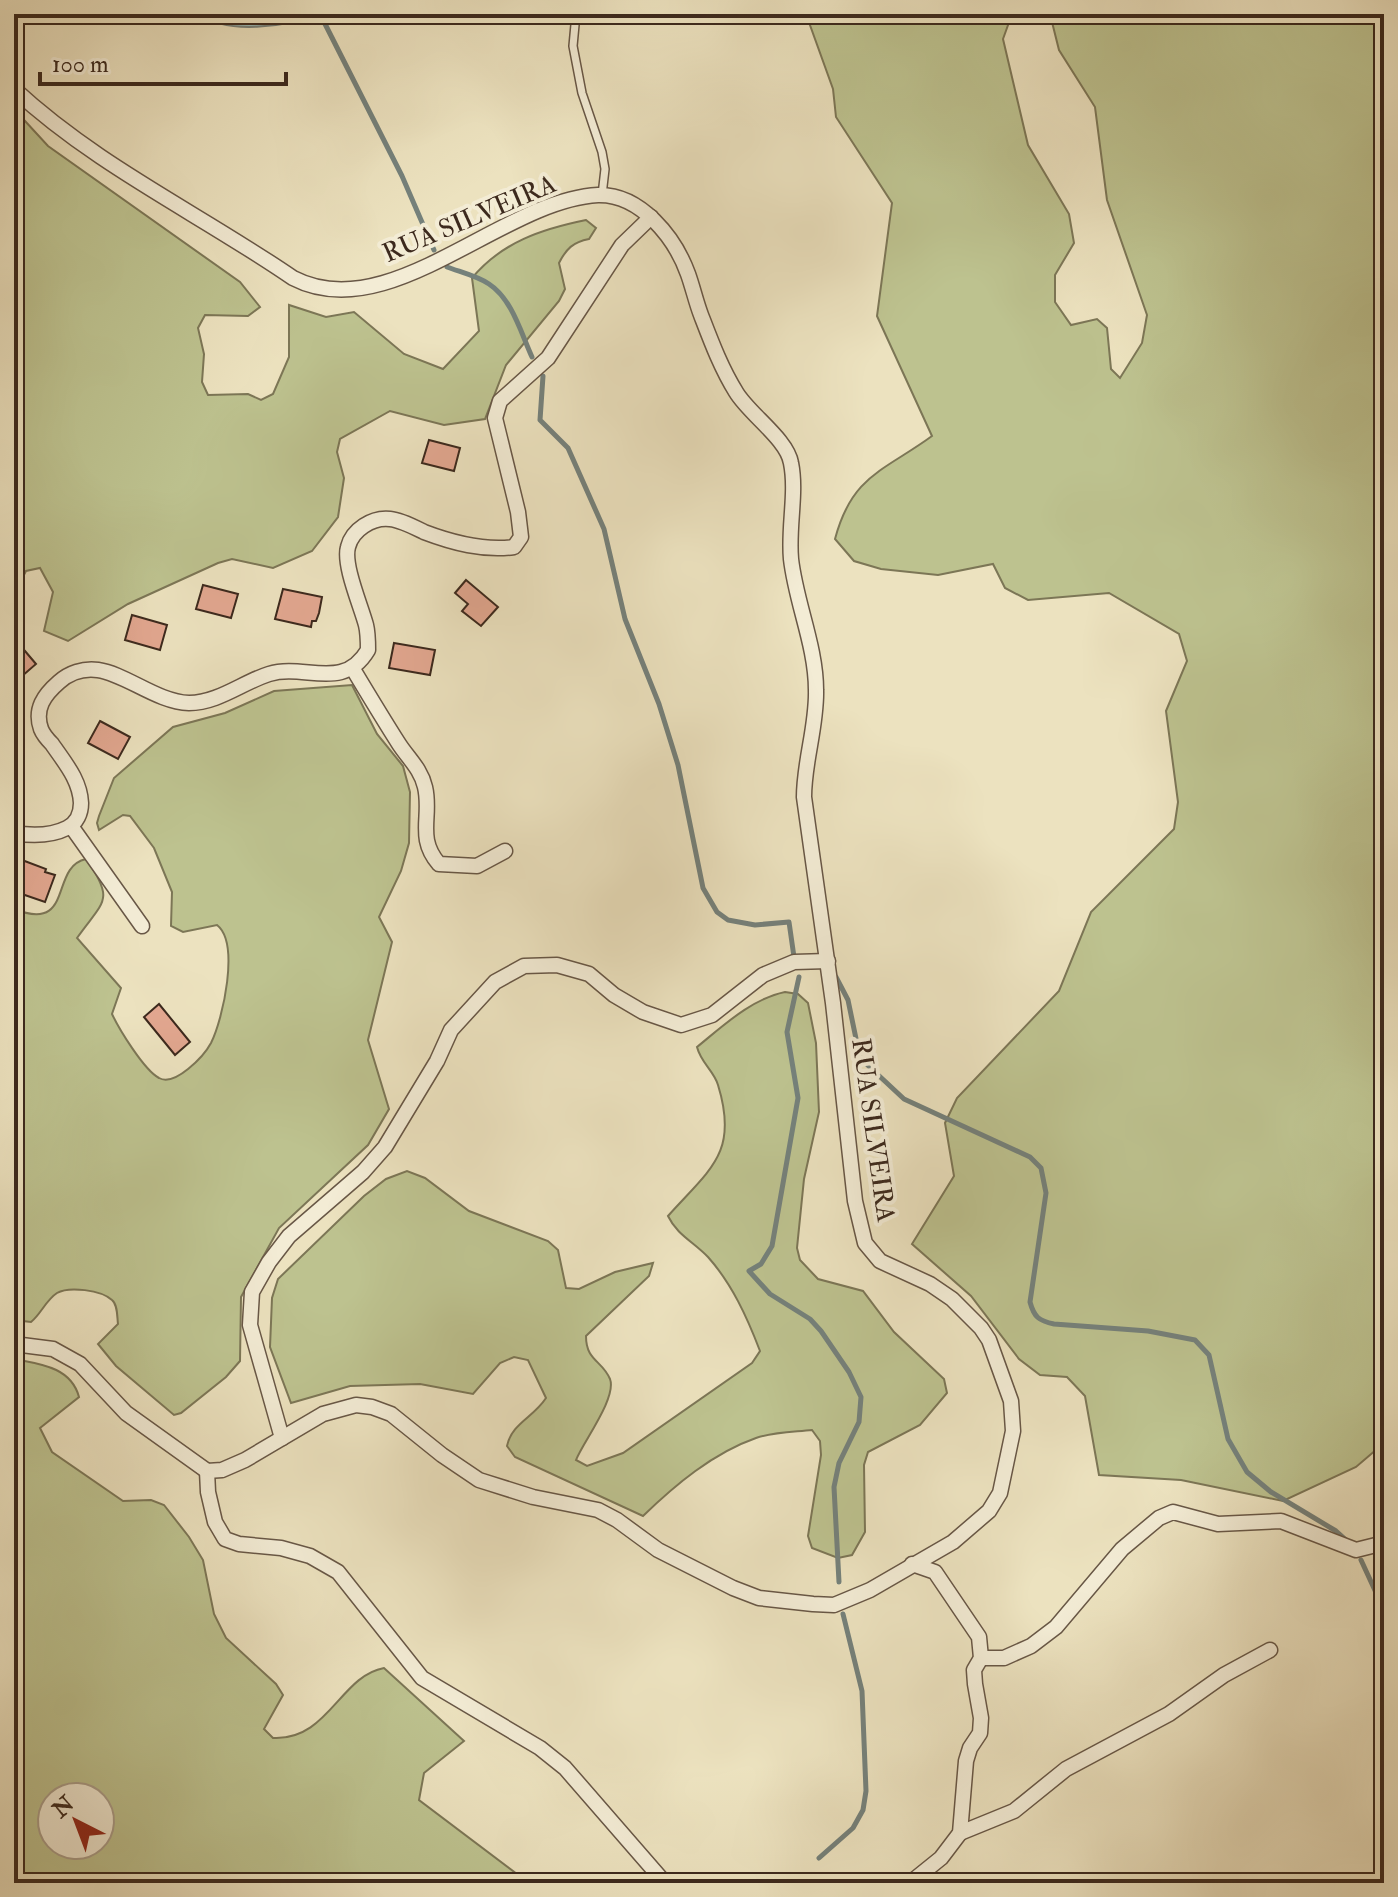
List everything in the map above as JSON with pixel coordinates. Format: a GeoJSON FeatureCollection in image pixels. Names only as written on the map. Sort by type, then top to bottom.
{"type":"FeatureCollection","features":[{"type":"Feature","properties":{"kind":"street","name":"RUA SILVEIRA"},"geometry":{"type":"LineString","coordinates":[[14,89],[45,118],[114,167],[293,278],[328,290],[345,290],[388,280],[434,263],[546,207],[572,199],[602,195],[633,204],[651,217],[681,259],[714,349],[736,393],[791,458],[793,479],[789,537],[817,689],[815,719],[804,771],[804,797],[828,961],[855,1201],[865,1243],[880,1261],[930,1284],[952,1299],[981,1328],[997,1358],[1012,1412],[1013,1431],[1000,1493],[989,1511],[953,1542],[870,1590],[834,1605],[759,1598],[658,1550],[598,1510],[533,1497],[479,1480],[391,1414],[372,1407],[356,1405],[323,1414],[245,1460],[222,1470],[207,1471]]}},
{"type":"Feature","properties":{"kind":"street"},"geometry":{"type":"LineString","coordinates":[[14,833],[53,834],[71,826],[81,812],[80,790],[71,771],[41,730],[39,708],[45,694],[69,673],[98,670],[169,699],[190,703],[211,699],[269,674],[290,670],[308,675],[327,674],[353,669],[368,650],[367,629],[348,561],[348,547],[359,529],[374,519],[392,519],[437,537],[476,547],[514,547],[521,537],[518,512],[495,418],[500,401],[548,358],[622,245],[651,217]]}},
{"type":"Feature","properties":{"kind":"street"},"geometry":{"type":"LineString","coordinates":[[353,669],[419,771],[426,788],[426,845],[431,855],[439,864],[477,866],[505,851]]}},
{"type":"Feature","properties":{"kind":"street"},"geometry":{"type":"LineString","coordinates":[[71,826],[142,926]]}},
{"type":"Feature","properties":{"kind":"street"},"geometry":{"type":"LineString","coordinates":[[282,1438],[250,1325],[252,1292],[289,1236],[363,1172],[385,1147],[437,1061],[451,1030],[495,982],[524,966],[557,965],[589,974],[614,995],[643,1012],[681,1025],[712,1015],[763,975],[794,962],[828,961]]}},
{"type":"Feature","properties":{"kind":"street"},"geometry":{"type":"LineString","coordinates":[[14,1344],[53,1349],[80,1364],[126,1413],[207,1471],[215,1522],[225,1539],[310,1556],[338,1572],[422,1678],[540,1748],[565,1768],[665,1883]]}},
{"type":"Feature","properties":{"kind":"street"},"geometry":{"type":"LineString","coordinates":[[981,1658],[1004,1658],[1031,1646],[1056,1627],[1122,1549],[1159,1518],[1173,1512],[1218,1524],[1281,1521],[1356,1550],[1384,1543]]}},
{"type":"Feature","properties":{"kind":"street"},"geometry":{"type":"LineString","coordinates":[[912,1564],[935,1572],[979,1637],[981,1658],[974,1670],[980,1733],[966,1761],[960,1833]]}},
{"type":"Feature","properties":{"kind":"street"},"geometry":{"type":"LineString","coordinates":[[910,1883],[941,1858],[960,1833],[1014,1811],[1066,1769],[1169,1714],[1224,1675],[1270,1650]]}},
{"type":"Feature","properties":{"kind":"lane"},"geometry":{"type":"LineString","coordinates":[[576,14],[573,46],[582,93],[602,152],[605,169],[602,195]]}},
{"type":"Feature","properties":{"kind":"green space"},"geometry":{"type":"Polygon","coordinates":[[[806,14],[1012,14],[1003,39],[1028,145],[1069,214],[1074,243],[1055,275],[1055,302],[1071,325],[1097,319],[1107,328],[1111,369],[1120,378],[1142,343],[1147,315],[1107,200],[1095,107],[1059,50],[1050,14],[1384,14],[1384,1443],[1356,1467],[1283,1501],[1181,1480],[1099,1475],[1085,1396],[1067,1377],[1040,1375],[1019,1359],[971,1296],[912,1244],[954,1176],[945,1123],[957,1098],[1059,991],[1091,912],[1174,829],[1178,802],[1166,711],[1187,661],[1179,634],[1109,593],[1028,600],[1005,588],[993,564],[938,575],[881,569],[854,561],[835,539],[842,518],[861,488],[885,467],[932,436],[877,316],[892,203],[836,117],[833,89],[806,14]]]}},
{"type":"Feature","properties":{"kind":"green space"},"geometry":{"type":"Polygon","coordinates":[[[14,109],[48,146],[240,282],[260,307],[248,316],[205,315],[198,328],[204,354],[202,382],[208,395],[248,394],[261,400],[273,394],[289,357],[289,305],[326,317],[354,312],[404,354],[443,369],[479,331],[472,278],[484,266],[510,246],[539,233],[586,220],[596,228],[589,239],[567,250],[559,263],[565,289],[559,301],[506,365],[485,419],[444,425],[390,411],[340,439],[337,452],[344,478],[338,517],[312,551],[273,568],[232,559],[218,563],[128,604],[68,641],[44,631],[53,592],[40,568],[26,571],[14,594],[14,109]]]}},
{"type":"Feature","properties":{"kind":"green space"},"geometry":{"type":"Polygon","coordinates":[[[352,685],[377,734],[403,766],[410,792],[409,843],[401,871],[379,917],[392,942],[368,1040],[389,1109],[368,1145],[279,1228],[241,1297],[240,1361],[226,1377],[181,1413],[174,1415],[116,1366],[98,1344],[118,1324],[115,1305],[107,1297],[85,1290],[62,1291],[53,1296],[31,1322],[14,1320],[14,909],[33,914],[46,912],[54,906],[75,864],[86,859],[103,893],[99,908],[77,938],[121,988],[112,1014],[139,1058],[159,1078],[166,1080],[181,1074],[202,1055],[216,1032],[227,982],[224,934],[217,925],[183,932],[171,926],[172,892],[154,848],[130,816],[123,815],[99,830],[99,816],[114,778],[173,727],[225,713],[274,691],[352,685]]]}},
{"type":"Feature","properties":{"kind":"green space"},"geometry":{"type":"Polygon","coordinates":[[[785,992],[798,994],[808,1003],[816,1043],[819,1112],[804,1179],[797,1248],[800,1260],[818,1279],[863,1291],[894,1332],[944,1379],[947,1393],[920,1425],[868,1452],[864,1465],[865,1532],[852,1555],[838,1558],[812,1548],[808,1536],[821,1455],[820,1441],[812,1430],[776,1433],[740,1444],[681,1482],[643,1516],[515,1457],[507,1446],[513,1432],[546,1398],[528,1360],[514,1357],[500,1363],[473,1394],[420,1384],[350,1386],[291,1403],[270,1347],[272,1298],[278,1279],[364,1196],[386,1179],[407,1171],[425,1178],[469,1211],[548,1241],[558,1250],[566,1288],[579,1289],[615,1272],[653,1263],[649,1276],[586,1336],[591,1356],[607,1373],[611,1387],[604,1408],[576,1460],[587,1466],[623,1453],[752,1363],[760,1351],[732,1290],[717,1267],[681,1233],[668,1216],[708,1172],[717,1158],[725,1128],[718,1085],[697,1047],[749,1007],[785,992]]]}},
{"type":"Feature","properties":{"kind":"green space"},"geometry":{"type":"Polygon","coordinates":[[[14,1359],[62,1373],[75,1387],[79,1397],[40,1428],[52,1452],[123,1501],[151,1500],[164,1505],[189,1537],[203,1560],[214,1614],[226,1638],[276,1684],[283,1695],[264,1729],[273,1738],[292,1736],[307,1729],[356,1683],[369,1673],[384,1668],[464,1741],[424,1773],[419,1800],[529,1883],[14,1883],[14,1359]]]}},
{"type":"Feature","properties":{"kind":"water"},"geometry":{"type":"Polygon","coordinates":[[[199,14],[317,14],[273,25],[240,27],[211,21],[199,14]]]}},
{"type":"Feature","properties":{"kind":"building"},"geometry":{"type":"Polygon","coordinates":[[[429,440],[460,448],[454,471],[422,463],[429,440]]]}},
{"type":"Feature","properties":{"kind":"building"},"geometry":{"type":"Polygon","coordinates":[[[466,580],[498,607],[481,626],[462,611],[468,604],[455,593],[466,580]]]}},
{"type":"Feature","properties":{"kind":"building"},"geometry":{"type":"Polygon","coordinates":[[[203,585],[238,594],[231,618],[196,609],[203,585]]]}},
{"type":"Feature","properties":{"kind":"building"},"geometry":{"type":"Polygon","coordinates":[[[283,589],[322,597],[319,613],[311,627],[275,619],[283,589]]]}},
{"type":"Feature","properties":{"kind":"building"},"geometry":{"type":"Polygon","coordinates":[[[132,615],[167,625],[160,650],[125,640],[132,615]]]}},
{"type":"Feature","properties":{"kind":"building"},"geometry":{"type":"Polygon","coordinates":[[[14,638],[36,664],[14,683],[14,638]]]}},
{"type":"Feature","properties":{"kind":"building"},"geometry":{"type":"Polygon","coordinates":[[[394,643],[435,650],[430,675],[389,668],[394,643]]]}},
{"type":"Feature","properties":{"kind":"building"},"geometry":{"type":"Polygon","coordinates":[[[100,721],[130,737],[118,759],[88,743],[100,721]]]}},
{"type":"Feature","properties":{"kind":"building"},"geometry":{"type":"Polygon","coordinates":[[[22,860],[55,875],[45,902],[19,893],[20,889],[14,887],[14,862],[20,864],[22,860]]]}},
{"type":"Feature","properties":{"kind":"building"},"geometry":{"type":"Polygon","coordinates":[[[159,1004],[190,1042],[175,1055],[144,1017],[159,1004]]]}},
{"type":"Feature","properties":{"kind":"waterway"},"geometry":{"type":"LineString","coordinates":[[320,14],[402,176],[434,250]]}},
{"type":"Feature","properties":{"kind":"waterway"},"geometry":{"type":"LineString","coordinates":[[447,267],[479,279],[497,290],[515,317],[532,357]]}},
{"type":"Feature","properties":{"kind":"waterway"},"geometry":{"type":"LineString","coordinates":[[543,376],[540,420],[568,448],[604,529],[625,619],[659,704],[678,765],[703,888],[717,912],[728,920],[755,925],[789,922],[794,957]]}},
{"type":"Feature","properties":{"kind":"waterway"},"geometry":{"type":"LineString","coordinates":[[799,977],[787,1032],[798,1098],[772,1246],[761,1264],[749,1271],[770,1294],[810,1319],[821,1331],[849,1372],[861,1397],[859,1422],[839,1463],[834,1487],[839,1582]]}},
{"type":"Feature","properties":{"kind":"waterway"},"geometry":{"type":"LineString","coordinates":[[836,977],[848,1000],[860,1058],[904,1099],[1030,1157],[1041,1168],[1046,1193],[1030,1302],[1038,1318],[1054,1324],[1148,1331],[1195,1340],[1209,1355],[1228,1439],[1247,1472],[1271,1492],[1346,1540]]}},
{"type":"Feature","properties":{"kind":"waterway"},"geometry":{"type":"LineString","coordinates":[[1361,1560],[1384,1610]]}},
{"type":"Feature","properties":{"kind":"waterway"},"geometry":{"type":"LineString","coordinates":[[819,1858],[853,1828],[863,1810],[866,1791],[862,1691],[843,1614]]}}]}
